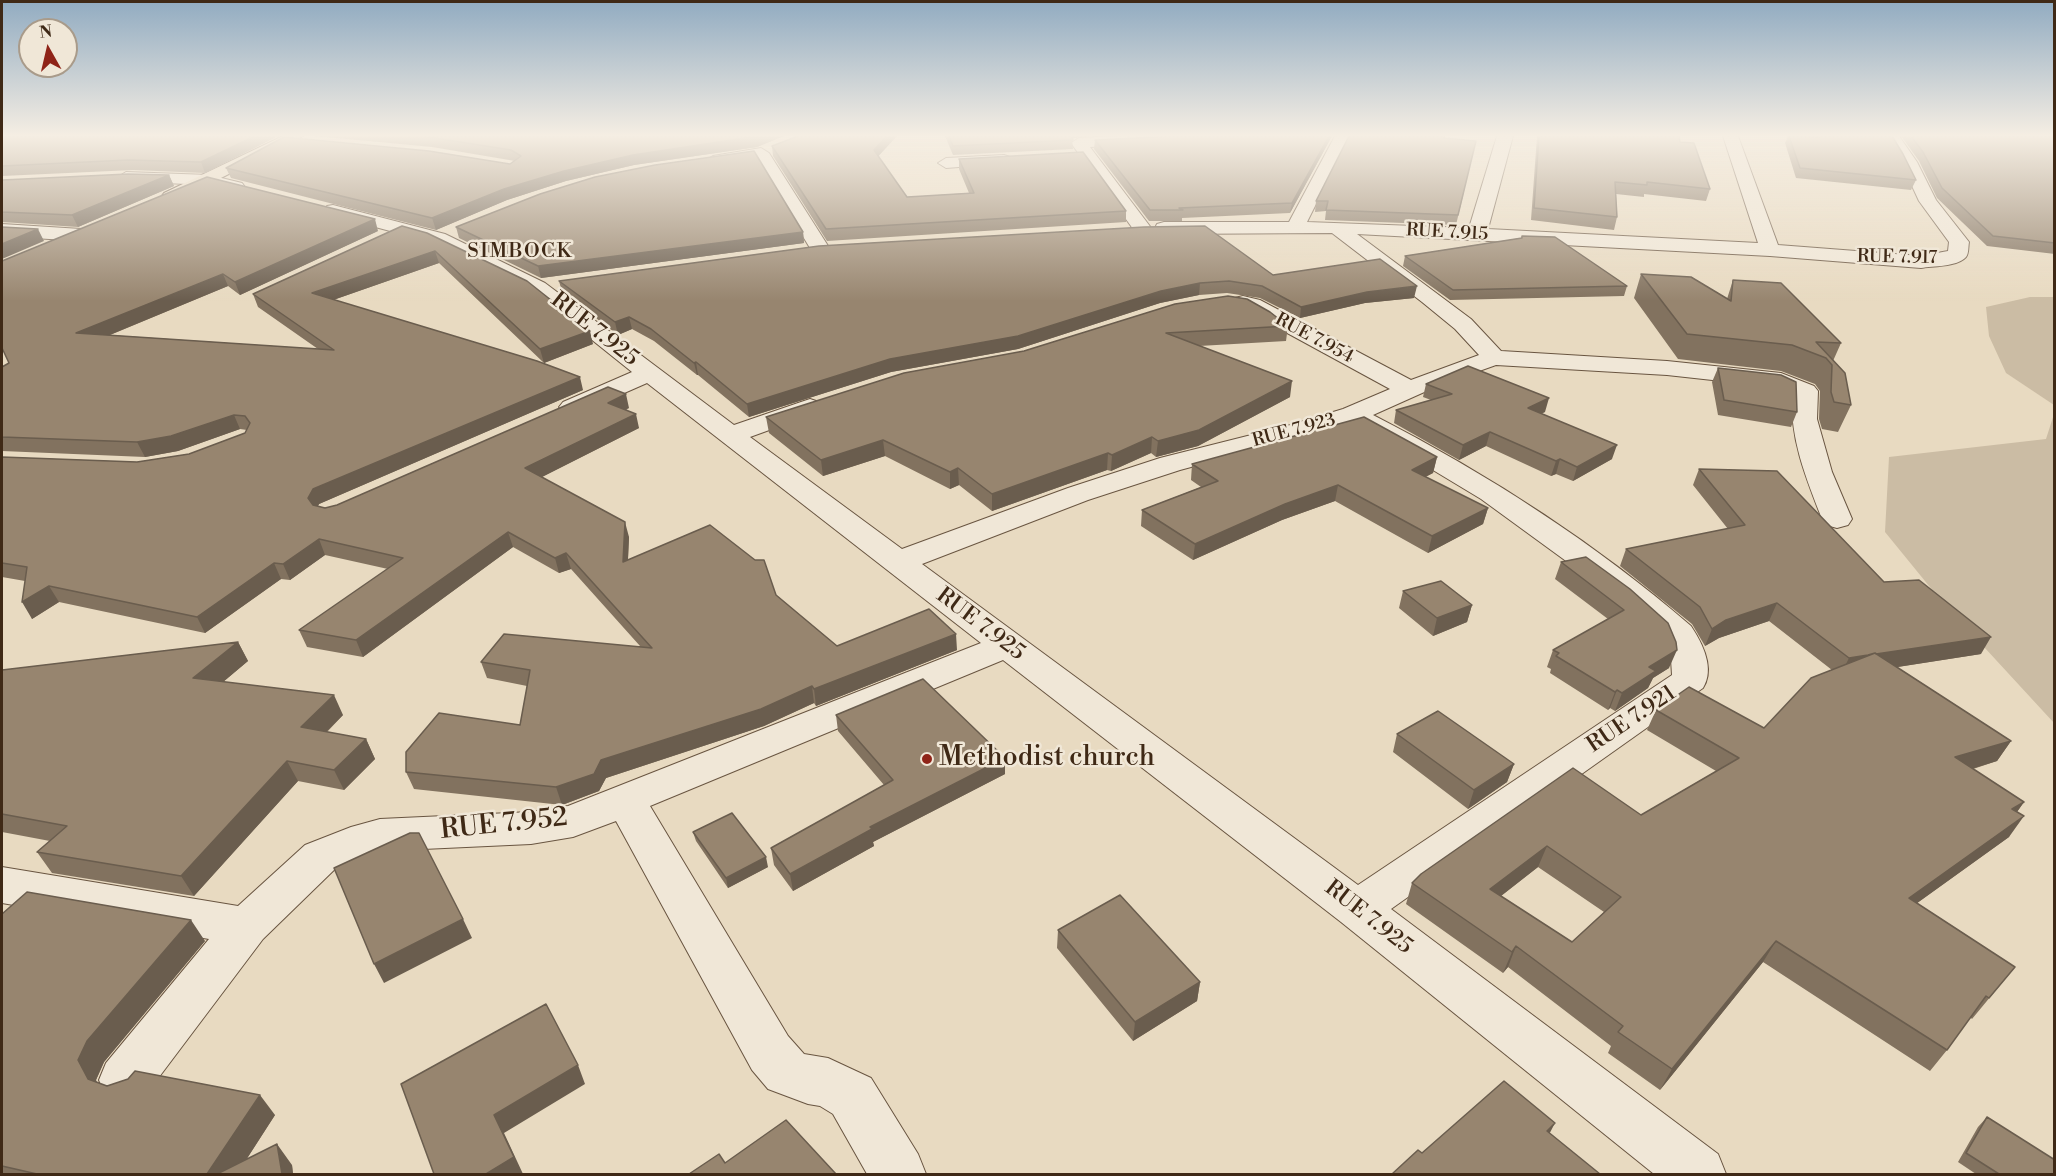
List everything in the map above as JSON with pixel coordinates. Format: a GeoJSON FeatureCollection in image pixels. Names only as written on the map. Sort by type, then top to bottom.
{"type":"FeatureCollection","features":[{"type":"Feature","properties":{"kind":"main road"},"geometry":{"type":"LineString","coordinates":[[158,203],[185,191]]}},
{"type":"Feature","properties":{"kind":"main road"},"geometry":{"type":"LineString","coordinates":[[39,252],[87,232]]}},
{"type":"Feature","properties":{"kind":"street"},"geometry":{"type":"LineString","coordinates":[[254,191],[267,194]]}},
{"type":"Feature","properties":{"kind":"street"},"geometry":{"type":"LineString","coordinates":[[789,191],[820,249]]}},
{"type":"Feature","properties":{"kind":"street"},"geometry":{"type":"LineString","coordinates":[[1117,191],[1143,229]]}},
{"type":"Feature","properties":{"kind":"street"},"geometry":{"type":"LineString","coordinates":[[1295,227],[1315,191]]}},
{"type":"Feature","properties":{"kind":"street"},"geometry":{"type":"LineString","coordinates":[[1477,234],[1489,191]]}},
{"type":"Feature","properties":{"kind":"street"},"geometry":{"type":"LineString","coordinates":[[1749,191],[1770,250]]}},
{"type":"Feature","properties":{"kind":"street","name":"RUE 7.917"},"geometry":{"type":"LineString","coordinates":[[1770,250],[1921,262],[1944,260],[1958,254],[1959,242],[1923,191]]}},
{"type":"Feature","properties":{"kind":"street","name":"RUE 7.925"},"geometry":{"type":"LineString","coordinates":[[301,202],[391,235],[449,233],[549,285],[650,374],[1357,909],[1698,1174]]}},
{"type":"Feature","properties":{"kind":"street"},"geometry":{"type":"LineString","coordinates":[[1336,227],[1463,324],[1494,358],[1667,368],[1781,380],[1804,391],[1804,419],[1818,472],[1837,519]]}},
{"type":"Feature","properties":{"kind":"street","name":"RUE 7.915"},"geometry":{"type":"LineString","coordinates":[[1119,230],[1336,227],[1770,250]]}},
{"type":"Feature","properties":{"kind":"street"},"geometry":{"type":"LineString","coordinates":[[2,230],[87,232]]}},
{"type":"Feature","properties":{"kind":"street"},"geometry":{"type":"LineString","coordinates":[[797,252],[844,248]]}},
{"type":"Feature","properties":{"kind":"street","name":"RUE 7.954"},"geometry":{"type":"LineString","coordinates":[[1224,300],[1252,305],[1410,390]]}},
{"type":"Feature","properties":{"kind":"street","name":"RUE 7.923"},"geometry":{"type":"LineString","coordinates":[[897,562],[1078,494],[1170,464],[1296,432],[1352,415],[1494,358]]}},
{"type":"Feature","properties":{"kind":"street"},"geometry":{"type":"LineString","coordinates":[[551,417],[650,374]]}},
{"type":"Feature","properties":{"kind":"street"},"geometry":{"type":"LineString","coordinates":[[730,435],[834,399]]}},
{"type":"Feature","properties":{"kind":"street","name":"RUE 7.921"},"geometry":{"type":"LineString","coordinates":[[1352,415],[1423,452],[1491,493],[1637,597],[1679,634],[1689,659],[1690,680],[1357,909]]}},
{"type":"Feature","properties":{"kind":"street","name":"RUE 7.952"},"geometry":{"type":"LineString","coordinates":[[125,1080],[247,926],[320,857],[351,843],[380,835],[531,828],[573,821],[1008,645]]}},
{"type":"Feature","properties":{"kind":"street"},"geometry":{"type":"LineString","coordinates":[[625,799],[770,1053],[786,1072],[808,1080],[828,1083],[852,1096],[898,1174]]}},
{"type":"Feature","properties":{"kind":"street"},"geometry":{"type":"LineString","coordinates":[[2,885],[247,926]]}},
{"type":"Feature","properties":{"kind":"shaded area"},"geometry":{"type":"Polygon","coordinates":[[[2030,297],[2054,297],[2054,405],[2006,373],[1989,336],[1986,307],[2030,297]]]}},
{"type":"Feature","properties":{"kind":"shaded area"},"geometry":{"type":"Polygon","coordinates":[[[2054,414],[2054,723],[1938,597],[1885,532],[1889,457],[2046,439],[2054,414]]]}},
{"type":"Feature","properties":{"kind":"building"},"geometry":{"type":"Polygon","coordinates":[[[2,191],[130,191],[72,215],[2,212],[2,191]]]}},
{"type":"Feature","properties":{"kind":"building"},"geometry":{"type":"Polygon","coordinates":[[[173,191],[263,191],[375,219],[235,282],[223,274],[76,333],[334,350],[253,294],[402,226],[427,233],[527,281],[590,331],[540,349],[435,251],[312,293],[537,361],[580,377],[313,489],[308,498],[313,505],[325,508],[337,505],[608,387],[626,394],[608,403],[636,414],[525,468],[625,522],[623,562],[710,525],[755,560],[764,560],[776,595],[837,646],[929,609],[956,634],[814,689],[812,686],[761,709],[601,760],[594,774],[556,787],[406,772],[406,752],[439,713],[520,725],[530,670],[481,662],[504,634],[652,648],[566,553],[555,558],[508,532],[356,640],[299,630],[403,558],[319,539],[283,564],[274,563],[197,617],[49,586],[22,602],[27,567],[2,563],[2,457],[137,462],[189,454],[245,433],[250,423],[245,416],[234,415],[171,436],[137,442],[2,437],[2,367],[9,363],[2,348],[2,261],[173,191]]]}},
{"type":"Feature","properties":{"kind":"building"},"geometry":{"type":"Polygon","coordinates":[[[320,191],[499,191],[432,218],[320,191]]]}},
{"type":"Feature","properties":{"kind":"building"},"geometry":{"type":"Polygon","coordinates":[[[550,191],[778,191],[803,232],[538,266],[456,227],[550,191]]]}},
{"type":"Feature","properties":{"kind":"building"},"geometry":{"type":"Polygon","coordinates":[[[801,191],[903,191],[907,197],[974,193],[973,191],[1111,191],[1126,211],[826,229],[801,191]]]}},
{"type":"Feature","properties":{"kind":"building"},"geometry":{"type":"Polygon","coordinates":[[[1135,191],[1299,191],[1292,203],[1150,210],[1135,191]]]}},
{"type":"Feature","properties":{"kind":"building"},"geometry":{"type":"Polygon","coordinates":[[[1321,191],[1464,191],[1458,215],[1326,210],[1328,201],[1316,201],[1321,191]]]}},
{"type":"Feature","properties":{"kind":"building"},"geometry":{"type":"Polygon","coordinates":[[[1535,191],[1616,191],[1617,217],[1534,208],[1535,191]]]}},
{"type":"Feature","properties":{"kind":"building"},"geometry":{"type":"Polygon","coordinates":[[[1945,191],[2055,191],[2055,243],[1993,236],[1945,191]]]}},
{"type":"Feature","properties":{"kind":"building"},"geometry":{"type":"Polygon","coordinates":[[[1205,226],[1273,275],[1380,259],[1417,286],[1367,292],[1301,307],[1262,286],[1229,281],[1200,283],[1161,291],[1018,336],[890,359],[747,404],[651,329],[629,317],[615,322],[559,281],[819,246],[1144,227],[1205,226]]]}},
{"type":"Feature","properties":{"kind":"building"},"geometry":{"type":"Polygon","coordinates":[[[2,227],[38,229],[2,244],[2,227]]]}},
{"type":"Feature","properties":{"kind":"building"},"geometry":{"type":"Polygon","coordinates":[[[1522,236],[1555,237],[1627,286],[1453,290],[1405,256],[1522,238],[1522,236]]]}},
{"type":"Feature","properties":{"kind":"building"},"geometry":{"type":"Polygon","coordinates":[[[1641,274],[1691,277],[1731,301],[1733,280],[1781,283],[1841,343],[1816,342],[1845,373],[1851,405],[1834,402],[1831,392],[1832,365],[1826,358],[1792,345],[1687,334],[1641,274]]]}},
{"type":"Feature","properties":{"kind":"building"},"geometry":{"type":"Polygon","coordinates":[[[1228,296],[1247,299],[1288,326],[1166,333],[1292,381],[1199,430],[1158,441],[1152,437],[1112,455],[1108,453],[992,494],[958,468],[950,472],[883,440],[821,460],[766,417],[904,373],[1024,351],[1175,304],[1228,296]]]}},
{"type":"Feature","properties":{"kind":"building"},"geometry":{"type":"Polygon","coordinates":[[[1468,366],[1549,398],[1528,408],[1617,445],[1577,467],[1560,459],[1556,461],[1490,432],[1463,445],[1396,410],[1452,394],[1426,384],[1468,366]]]}},
{"type":"Feature","properties":{"kind":"building"},"geometry":{"type":"Polygon","coordinates":[[[1718,368],[1781,375],[1796,382],[1797,412],[1724,400],[1718,368]]]}},
{"type":"Feature","properties":{"kind":"building"},"geometry":{"type":"Polygon","coordinates":[[[1364,417],[1437,457],[1412,470],[1488,508],[1432,536],[1338,485],[1285,504],[1195,544],[1142,510],[1218,481],[1192,464],[1364,417]]]}},
{"type":"Feature","properties":{"kind":"building"},"geometry":{"type":"Polygon","coordinates":[[[1699,469],[1777,471],[1884,582],[1919,580],[1991,637],[1849,658],[1777,603],[1726,620],[1712,629],[1700,607],[1626,549],[1745,525],[1699,469]]]}},
{"type":"Feature","properties":{"kind":"building"},"geometry":{"type":"Polygon","coordinates":[[[1586,557],[1630,589],[1668,623],[1676,642],[1677,650],[1649,667],[1656,671],[1622,693],[1617,690],[1615,692],[1556,656],[1559,653],[1553,650],[1624,610],[1561,562],[1586,557]]]}},
{"type":"Feature","properties":{"kind":"building"},"geometry":{"type":"Polygon","coordinates":[[[1441,581],[1472,605],[1437,618],[1403,591],[1441,581]]]}},
{"type":"Feature","properties":{"kind":"building"},"geometry":{"type":"Polygon","coordinates":[[[238,642],[193,678],[334,695],[301,727],[366,739],[334,770],[287,761],[181,876],[37,852],[67,826],[2,814],[2,670],[238,642]]]}},
{"type":"Feature","properties":{"kind":"building"},"geometry":{"type":"Polygon","coordinates":[[[1875,653],[2011,741],[1955,757],[2024,802],[2012,809],[2024,816],[1909,898],[2015,967],[1989,998],[1986,996],[1947,1050],[1776,941],[1672,1069],[1618,1032],[1623,1026],[1516,946],[1512,952],[1412,883],[1421,874],[1573,768],[1641,815],[1739,758],[1656,710],[1689,687],[1764,728],[1811,678],[1875,653]],[[1547,846],[1490,889],[1572,942],[1621,897],[1547,846]]]}},
{"type":"Feature","properties":{"kind":"building"},"geometry":{"type":"Polygon","coordinates":[[[923,679],[1005,758],[870,827],[872,829],[790,874],[771,848],[893,780],[836,715],[923,679]]]}},
{"type":"Feature","properties":{"kind":"building"},"geometry":{"type":"Polygon","coordinates":[[[1438,711],[1514,764],[1474,790],[1397,734],[1438,711]]]}},
{"type":"Feature","properties":{"kind":"building"},"geometry":{"type":"Polygon","coordinates":[[[732,813],[766,857],[726,878],[693,832],[732,813]]]}},
{"type":"Feature","properties":{"kind":"building"},"geometry":{"type":"Polygon","coordinates":[[[410,833],[419,833],[463,919],[374,964],[334,868],[410,833]]]}},
{"type":"Feature","properties":{"kind":"building"},"geometry":{"type":"Polygon","coordinates":[[[27,892],[191,920],[87,1041],[78,1060],[88,1079],[107,1086],[128,1079],[135,1071],[260,1095],[207,1174],[37,1174],[2,1166],[2,914],[27,892]]]}},
{"type":"Feature","properties":{"kind":"building"},"geometry":{"type":"Polygon","coordinates":[[[1120,895],[1200,982],[1135,1022],[1058,930],[1120,895]]]}},
{"type":"Feature","properties":{"kind":"building"},"geometry":{"type":"Polygon","coordinates":[[[546,1004],[578,1065],[494,1115],[514,1157],[486,1174],[434,1174],[401,1084],[546,1004]]]}},
{"type":"Feature","properties":{"kind":"building"},"geometry":{"type":"Polygon","coordinates":[[[1504,1081],[1555,1123],[1547,1131],[1600,1174],[1392,1174],[1418,1150],[1422,1153],[1504,1081]]]}},
{"type":"Feature","properties":{"kind":"building"},"geometry":{"type":"Polygon","coordinates":[[[1987,1117],[2055,1160],[2055,1174],[1999,1174],[1966,1153],[1987,1117]]]}},
{"type":"Feature","properties":{"kind":"building"},"geometry":{"type":"Polygon","coordinates":[[[786,1120],[836,1174],[689,1174],[719,1154],[725,1163],[786,1120]]]}},
{"type":"Feature","properties":{"kind":"building"},"geometry":{"type":"Polygon","coordinates":[[[277,1144],[282,1174],[217,1174],[277,1144]]]}},
{"type":"Feature","properties":{"kind":"place","name":"Methodist church"},"geometry":{"type":"Point","coordinates":[927,759]}},
{"type":"Feature","properties":{"kind":"district","name":"SIMBOCK"},"geometry":{"type":"Point","coordinates":[520,252]}}]}
